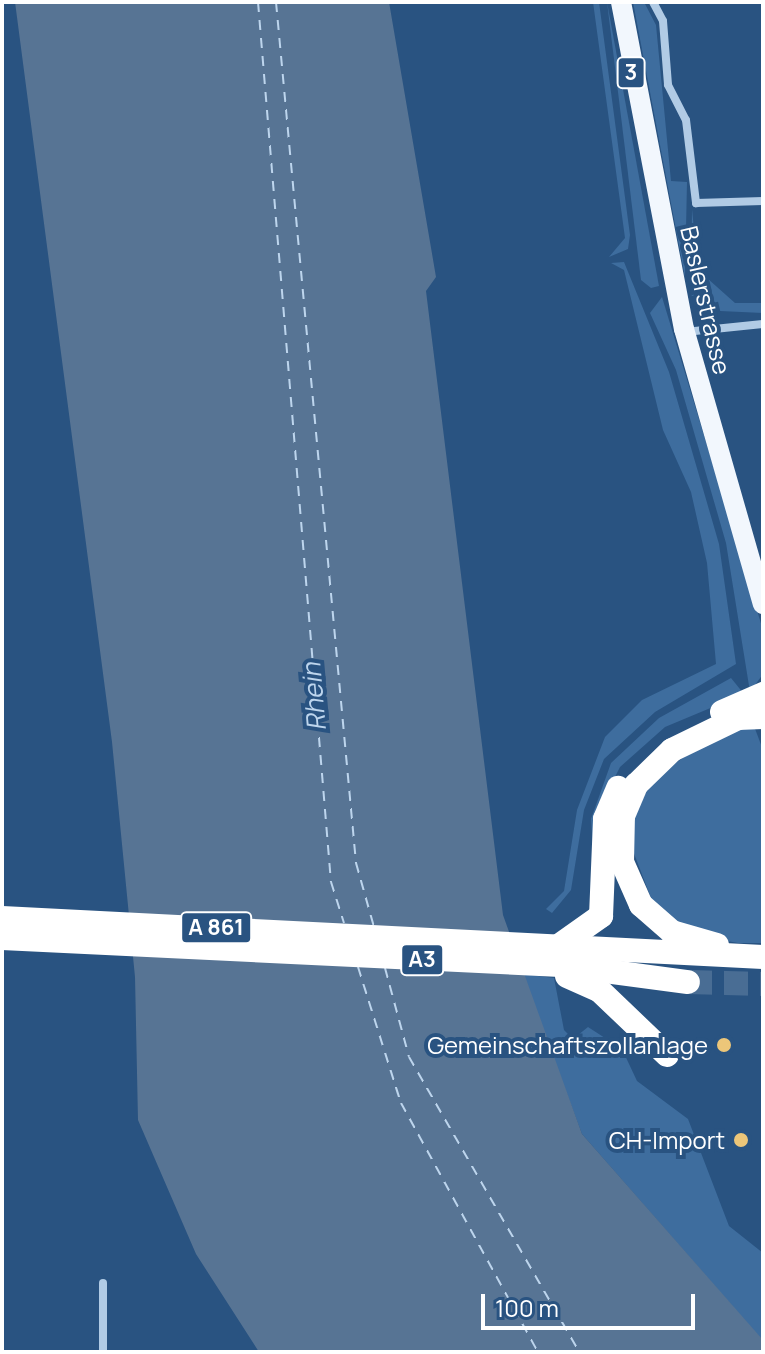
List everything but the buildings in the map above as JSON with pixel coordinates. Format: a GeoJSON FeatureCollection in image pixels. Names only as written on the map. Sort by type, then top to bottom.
{"type":"FeatureCollection","features":[{"type":"Feature","properties":{"kind":"highway"},"geometry":{"type":"LineString","coordinates":[[667,1055],[599,990],[560,963],[601,916],[605,819],[631,768],[678,728],[763,694]]}},
{"type":"Feature","properties":{"kind":"highway"},"geometry":{"type":"LineString","coordinates":[[763,717],[692,737],[659,760],[631,793],[621,835],[632,890],[662,925],[702,944],[763,949]]}},
{"type":"Feature","properties":{"kind":"highway"},"geometry":{"type":"LineString","coordinates":[[2,906],[56,920]]}},
{"type":"Feature","properties":{"kind":"highway","name":"A 861"},"geometry":{"type":"LineString","coordinates":[[2,918],[56,920],[101,932]]}},
{"type":"Feature","properties":{"kind":"highway","name":"A 861"},"geometry":{"type":"LineString","coordinates":[[2,938],[101,932],[334,944]]}},
{"type":"Feature","properties":{"kind":"highway","name":"A3"},"geometry":{"type":"LineString","coordinates":[[334,944],[560,963],[688,982]]}},
{"type":"Feature","properties":{"kind":"highway","name":"A3"},"geometry":{"type":"LineString","coordinates":[[334,944],[509,964],[763,957]]}},
{"type":"Feature","properties":{"kind":"main road","name":"Baslerstrasse"},"geometry":{"type":"LineString","coordinates":[[621,2],[685,332],[763,604]]}},
{"type":"Feature","properties":{"kind":"street"},"geometry":{"type":"LineString","coordinates":[[653,2],[663,21],[668,85],[686,120],[696,203],[763,201]]}},
{"type":"Feature","properties":{"kind":"street"},"geometry":{"type":"LineString","coordinates":[[685,332],[763,324]]}},
{"type":"Feature","properties":{"kind":"street"},"geometry":{"type":"LineString","coordinates":[[103,1283],[103,1352]]}},
{"type":"Feature","properties":{"kind":"shaded area"},"geometry":{"type":"Polygon","coordinates":[[[593,2],[599,2],[630,235],[628,249],[609,257],[625,238],[593,2]]]}},
{"type":"Feature","properties":{"kind":"shaded area"},"geometry":{"type":"Polygon","coordinates":[[[607,2],[659,286],[651,288],[641,280],[607,2]]]}},
{"type":"Feature","properties":{"kind":"shaded area"},"geometry":{"type":"Polygon","coordinates":[[[633,2],[644,2],[656,25],[671,181],[687,182],[685,277],[633,2]]]}},
{"type":"Feature","properties":{"kind":"shaded area"},"geometry":{"type":"Polygon","coordinates":[[[692,209],[698,270],[735,303],[763,303],[763,313],[720,311],[691,295],[692,209]]]}},
{"type":"Feature","properties":{"kind":"shaded area"},"geometry":{"type":"Polygon","coordinates":[[[624,262],[669,372],[719,544],[736,664],[655,712],[604,759],[584,810],[571,890],[552,913],[546,909],[564,891],[577,810],[605,737],[642,700],[716,664],[707,563],[691,492],[663,430],[624,270],[611,263],[624,262]]]}},
{"type":"Feature","properties":{"kind":"shaded area"},"geometry":{"type":"Polygon","coordinates":[[[662,297],[763,630],[763,674],[750,692],[726,543],[676,370],[650,313],[662,297]]]}},
{"type":"Feature","properties":{"kind":"shaded area"},"geometry":{"type":"Polygon","coordinates":[[[731,678],[744,694],[665,727],[620,767],[607,793],[596,889],[591,819],[611,763],[659,718],[731,678]]]}},
{"type":"Feature","properties":{"kind":"shaded area"},"geometry":{"type":"Polygon","coordinates":[[[754,726],[763,750],[763,943],[738,943],[700,936],[654,906],[630,843],[635,812],[655,777],[718,734],[754,726]]]}},
{"type":"Feature","properties":{"kind":"shaded area"},"geometry":{"type":"Polygon","coordinates":[[[522,974],[554,978],[564,1030],[573,1039],[588,1027],[622,1049],[637,1081],[688,1119],[729,1226],[763,1253],[763,1341],[582,1134],[522,974]]]}},
{"type":"Feature","properties":{"kind":"water","name":"Rhein"},"geometry":{"type":"Polygon","coordinates":[[[15,2],[389,2],[436,277],[426,291],[503,915],[582,1134],[763,1340],[763,1352],[259,1352],[196,1254],[138,1120],[135,977],[112,742],[15,2]]]}},
{"type":"Feature","properties":{"kind":"ferry route"},"geometry":{"type":"LineString","coordinates":[[258,2],[331,882],[344,923]]}},
{"type":"Feature","properties":{"kind":"ferry route"},"geometry":{"type":"LineString","coordinates":[[276,2],[356,863],[374,927]]}},
{"type":"Feature","properties":{"kind":"ferry route"},"geometry":{"type":"LineString","coordinates":[[358,967],[401,1103],[538,1352]]}},
{"type":"Feature","properties":{"kind":"ferry route"},"geometry":{"type":"LineString","coordinates":[[385,968],[409,1057],[579,1352]]}},
{"type":"Feature","properties":{"kind":"tunnel"},"geometry":{"type":"LineString","coordinates":[[688,982],[763,984]]}},
{"type":"Feature","properties":{"kind":"place","name":"Gemeinschaftszollanlage"},"geometry":{"type":"Point","coordinates":[724,1045]}},
{"type":"Feature","properties":{"kind":"place","name":"CH-Import"},"geometry":{"type":"Point","coordinates":[741,1140]}}]}
